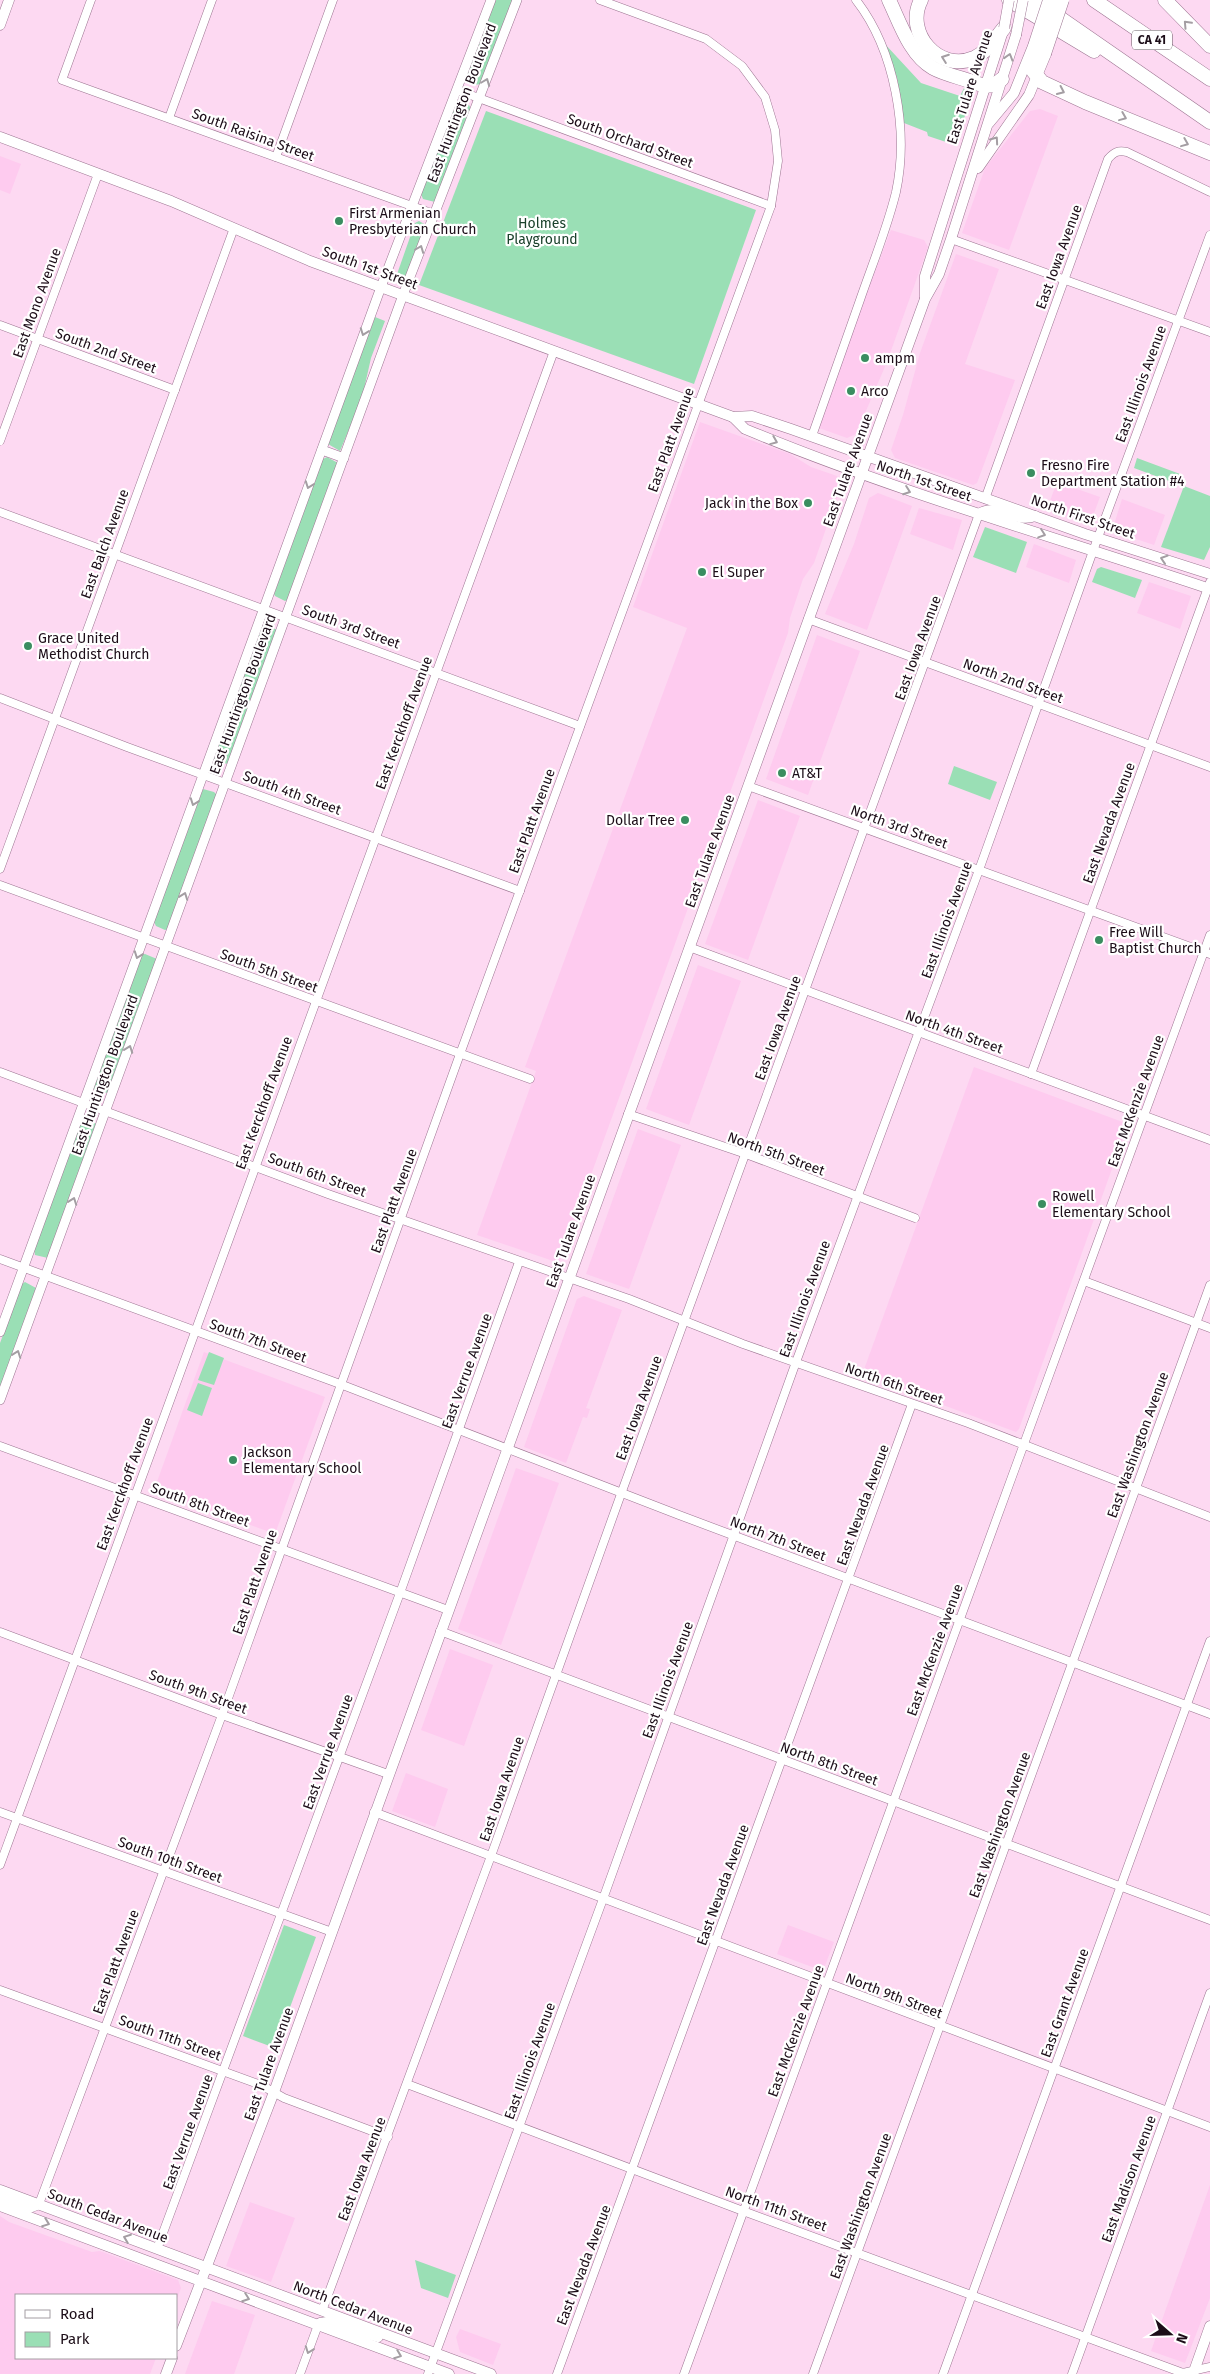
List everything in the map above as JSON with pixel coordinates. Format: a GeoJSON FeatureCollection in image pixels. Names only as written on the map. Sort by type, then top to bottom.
{"type":"FeatureCollection","features":[{"type":"Feature","properties":{"kind":"highway"},"geometry":{"type":"LineString","coordinates":[[890,0],[911,44],[928,65],[943,73],[985,87],[994,85],[1002,79]]}},
{"type":"Feature","properties":{"kind":"highway"},"geometry":{"type":"LineString","coordinates":[[921,0],[916,18],[919,34],[932,52],[944,58],[957,61],[974,58],[1007,32]]}},
{"type":"Feature","properties":{"kind":"highway"},"geometry":{"type":"LineString","coordinates":[[1009,0],[1180,102]]}},
{"type":"Feature","properties":{"kind":"highway","name":"CA 41"},"geometry":{"type":"LineString","coordinates":[[1034,0],[1210,122]]}},
{"type":"Feature","properties":{"kind":"highway"},"geometry":{"type":"LineString","coordinates":[[1056,0],[1033,68],[1037,78],[1085,102],[1210,153]]}},
{"type":"Feature","properties":{"kind":"highway","name":"CA 41"},"geometry":{"type":"LineString","coordinates":[[1094,0],[1210,79]]}},
{"type":"Feature","properties":{"kind":"highway"},"geometry":{"type":"LineString","coordinates":[[1165,0],[1210,46]]}},
{"type":"Feature","properties":{"kind":"main road"},"geometry":{"type":"LineString","coordinates":[[0,26],[9,0]]}},
{"type":"Feature","properties":{"kind":"main road"},"geometry":{"type":"LineString","coordinates":[[1007,32],[1009,0]]}},
{"type":"Feature","properties":{"kind":"main road"},"geometry":{"type":"LineString","coordinates":[[1007,32],[1023,0]]}},
{"type":"Feature","properties":{"kind":"main road"},"geometry":{"type":"LineString","coordinates":[[1039,50],[1048,0]]}},
{"type":"Feature","properties":{"kind":"main road"},"geometry":{"type":"LineString","coordinates":[[964,152],[969,142],[986,126],[1014,93],[1039,50],[1064,0]]}},
{"type":"Feature","properties":{"kind":"main road","name":"East Tulare Avenue"},"geometry":{"type":"LineString","coordinates":[[925,299],[925,276],[985,87],[1007,32]]}},
{"type":"Feature","properties":{"kind":"main road","name":"East Tulare Avenue"},"geometry":{"type":"LineString","coordinates":[[178,2341],[274,2092],[381,1790],[925,299],[952,239],[1002,79],[1007,32]]}},
{"type":"Feature","properties":{"kind":"main road"},"geometry":{"type":"LineString","coordinates":[[970,182],[992,144],[1029,94],[1037,78]]}},
{"type":"Feature","properties":{"kind":"main road","name":"South 1st Street"},"geometry":{"type":"LineString","coordinates":[[0,138],[171,201],[310,261],[733,417],[752,416],[867,457]]}},
{"type":"Feature","properties":{"kind":"main road"},"geometry":{"type":"LineString","coordinates":[[952,239],[948,224],[954,205],[953,187]]}},
{"type":"Feature","properties":{"kind":"main road"},"geometry":{"type":"LineString","coordinates":[[933,284],[934,269],[942,245],[938,237]]}},
{"type":"Feature","properties":{"kind":"main road","name":"South 1st Street"},"geometry":{"type":"LineString","coordinates":[[733,417],[745,430],[861,474]]}},
{"type":"Feature","properties":{"kind":"main road","name":"North 1st Street"},"geometry":{"type":"LineString","coordinates":[[867,457],[947,485]]}},
{"type":"Feature","properties":{"kind":"main road","name":"North 1st Street"},"geometry":{"type":"LineString","coordinates":[[861,474],[979,514]]}},
{"type":"Feature","properties":{"kind":"main road","name":"North First Street"},"geometry":{"type":"LineString","coordinates":[[947,485],[1098,538],[1210,574]]}},
{"type":"Feature","properties":{"kind":"main road"},"geometry":{"type":"LineString","coordinates":[[979,514],[989,509],[1023,519],[1036,516]]}},
{"type":"Feature","properties":{"kind":"main road","name":"North First Street"},"geometry":{"type":"LineString","coordinates":[[979,514],[1092,551],[1209,586]]}},
{"type":"Feature","properties":{"kind":"main road","name":"South Cedar Avenue"},"geometry":{"type":"LineString","coordinates":[[0,2190],[206,2267]]}},
{"type":"Feature","properties":{"kind":"main road"},"geometry":{"type":"LineString","coordinates":[[0,2199],[29,2208],[39,2204]]}},
{"type":"Feature","properties":{"kind":"main road","name":"South Cedar Avenue"},"geometry":{"type":"LineString","coordinates":[[0,2206],[200,2281]]}},
{"type":"Feature","properties":{"kind":"main road","name":"North Cedar Avenue"},"geometry":{"type":"LineString","coordinates":[[206,2267],[491,2374]]}},
{"type":"Feature","properties":{"kind":"main road","name":"North Cedar Avenue"},"geometry":{"type":"LineString","coordinates":[[200,2281],[318,2325],[429,2370],[449,2374]]}},
{"type":"Feature","properties":{"kind":"main road"},"geometry":{"type":"LineString","coordinates":[[318,2325],[327,2322],[364,2334],[403,2341]]}},
{"type":"Feature","properties":{"kind":"main road"},"geometry":{"type":"LineString","coordinates":[[1193,2372],[1210,2326]]}},
{"type":"Feature","properties":{"kind":"main road"},"geometry":{"type":"LineString","coordinates":[[166,2374],[172,2359]]}},
{"type":"Feature","properties":{"kind":"street","name":"South Raisina Street"},"geometry":{"type":"LineString","coordinates":[[92,0],[62,80],[434,214]]}},
{"type":"Feature","properties":{"kind":"street"},"geometry":{"type":"LineString","coordinates":[[169,118],[212,0]]}},
{"type":"Feature","properties":{"kind":"street"},"geometry":{"type":"LineString","coordinates":[[276,157],[334,0]]}},
{"type":"Feature","properties":{"kind":"street","name":"East Huntington Boulevard"},"geometry":{"type":"LineString","coordinates":[[0,1332],[381,287],[491,0]]}},
{"type":"Feature","properties":{"kind":"street","name":"East Huntington Boulevard"},"geometry":{"type":"LineString","coordinates":[[0,1400],[403,295],[517,0]]}},
{"type":"Feature","properties":{"kind":"street","name":"East Platt Avenue"},"geometry":{"type":"LineString","coordinates":[[39,2204],[162,1870],[222,1715],[280,1548],[771,206],[778,161],[775,130],[765,98],[742,66],[706,39],[600,0]]}},
{"type":"Feature","properties":{"kind":"street"},"geometry":{"type":"LineString","coordinates":[[812,436],[887,224],[899,173],[900,119],[891,72],[871,26],[856,0]]}},
{"type":"Feature","properties":{"kind":"street","name":"South Orchard Street"},"geometry":{"type":"LineString","coordinates":[[457,90],[771,206]]}},
{"type":"Feature","properties":{"kind":"street","name":"East Iowa Avenue"},"geometry":{"type":"LineString","coordinates":[[984,499],[1108,159],[1118,151],[1128,152],[1210,192]]}},
{"type":"Feature","properties":{"kind":"street","name":"East Mono Avenue"},"geometry":{"type":"LineString","coordinates":[[0,441],[98,174]]}},
{"type":"Feature","properties":{"kind":"street","name":"East Balch Avenue"},"geometry":{"type":"LineString","coordinates":[[0,869],[234,228]]}},
{"type":"Feature","properties":{"kind":"street","name":"East Illinois Avenue"},"geometry":{"type":"LineString","coordinates":[[429,2370],[603,1899],[856,1196],[979,870],[1092,551],[1210,234]]}},
{"type":"Feature","properties":{"kind":"street"},"geometry":{"type":"LineString","coordinates":[[952,239],[1210,332]]}},
{"type":"Feature","properties":{"kind":"street","name":"South 2nd Street"},"geometry":{"type":"LineString","coordinates":[[0,325],[175,390]]}},
{"type":"Feature","properties":{"kind":"street","name":"East Kerckhoff Avenue"},"geometry":{"type":"LineString","coordinates":[[0,1865],[134,1494],[554,351]]}},
{"type":"Feature","properties":{"kind":"street"},"geometry":{"type":"LineString","coordinates":[[322,450],[344,458]]}},
{"type":"Feature","properties":{"kind":"street","name":"South 3rd Street"},"geometry":{"type":"LineString","coordinates":[[0,512],[580,726]]}},
{"type":"Feature","properties":{"kind":"street","name":"East Iowa Avenue"},"geometry":{"type":"LineString","coordinates":[[322,2311],[492,1856],[621,1494],[805,990],[866,829],[979,514]]}},
{"type":"Feature","properties":{"kind":"street","name":"East Nevada Avenue"},"geometry":{"type":"LineString","coordinates":[[1031,1074],[1209,586]]}},
{"type":"Feature","properties":{"kind":"street","name":"North 2nd Street"},"geometry":{"type":"LineString","coordinates":[[808,619],[1210,767]]}},
{"type":"Feature","properties":{"kind":"street","name":"South 4th Street"},"geometry":{"type":"LineString","coordinates":[[0,698],[127,747],[520,891]]}},
{"type":"Feature","properties":{"kind":"street","name":"North 3rd Street"},"geometry":{"type":"LineString","coordinates":[[748,786],[1207,953]]}},
{"type":"Feature","properties":{"kind":"street","name":"South 5th Street"},"geometry":{"type":"LineString","coordinates":[[0,885],[530,1079]]}},
{"type":"Feature","properties":{"kind":"street","name":"East McKenzie Avenue"},"geometry":{"type":"LineString","coordinates":[[684,2374],[1144,1116],[1207,953],[1210,935]]}},
{"type":"Feature","properties":{"kind":"street","name":"North 4th Street"},"geometry":{"type":"LineString","coordinates":[[689,947],[1210,1140]]}},
{"type":"Feature","properties":{"kind":"street","name":"South 6th Street"},"geometry":{"type":"LineString","coordinates":[[0,1072],[569,1279]]}},
{"type":"Feature","properties":{"kind":"street","name":"North 5th Street"},"geometry":{"type":"LineString","coordinates":[[628,1114],[746,1154],[915,1218]]}},
{"type":"Feature","properties":{"kind":"street","name":"South 7th Street"},"geometry":{"type":"LineString","coordinates":[[0,1259],[340,1384],[507,1448]]}},
{"type":"Feature","properties":{"kind":"street","name":"East Verrue Avenue"},"geometry":{"type":"LineString","coordinates":[[157,2249],[400,1593],[519,1262]]}},
{"type":"Feature","properties":{"kind":"street","name":"North 6th Street"},"geometry":{"type":"LineString","coordinates":[[569,1279],[630,1299],[796,1362],[1024,1444],[1210,1517]]}},
{"type":"Feature","properties":{"kind":"street"},"geometry":{"type":"LineString","coordinates":[[1084,1281],[1210,1328]]}},
{"type":"Feature","properties":{"kind":"street","name":"East Washington Avenue"},"geometry":{"type":"LineString","coordinates":[[812,2374],[1210,1285]]}},
{"type":"Feature","properties":{"kind":"street","name":"East Nevada Avenue"},"geometry":{"type":"LineString","coordinates":[[557,2374],[912,1404]]}},
{"type":"Feature","properties":{"kind":"street","name":"South 8th Street"},"geometry":{"type":"LineString","coordinates":[[0,1446],[448,1610]]}},
{"type":"Feature","properties":{"kind":"street","name":"North 7th Street"},"geometry":{"type":"LineString","coordinates":[[507,1448],[621,1494],[849,1580],[1073,1661],[1210,1714]]}},
{"type":"Feature","properties":{"kind":"street","name":"North 8th Street"},"geometry":{"type":"LineString","coordinates":[[440,1631],[1210,1920]]}},
{"type":"Feature","properties":{"kind":"street","name":"South 9th Street"},"geometry":{"type":"LineString","coordinates":[[0,1632],[222,1715],[388,1774]]}},
{"type":"Feature","properties":{"kind":"street","name":"East Grant Avenue"},"geometry":{"type":"LineString","coordinates":[[943,2374],[1210,1640]]}},
{"type":"Feature","properties":{"kind":"street","name":"South 10th Street"},"geometry":{"type":"LineString","coordinates":[[0,1812],[332,1932]]}},
{"type":"Feature","properties":{"kind":"street","name":"North 9th Street"},"geometry":{"type":"LineString","coordinates":[[374,1812],[939,2027],[1210,2127]]}},
{"type":"Feature","properties":{"kind":"street","name":"South 11th Street"},"geometry":{"type":"LineString","coordinates":[[0,1990],[262,2085],[274,2092]]}},
{"type":"Feature","properties":{"kind":"street","name":"East Madison Avenue"},"geometry":{"type":"LineString","coordinates":[[1072,2374],[1210,1993]]}},
{"type":"Feature","properties":{"kind":"street","name":"North 11th Street"},"geometry":{"type":"LineString","coordinates":[[407,2084],[743,2211],[1183,2373],[1193,2372],[1210,2366]]}},
{"type":"Feature","properties":{"kind":"street"},"geometry":{"type":"LineString","coordinates":[[274,2092],[284,2098],[388,2137]]}},
{"type":"Feature","properties":{"kind":"street"},"geometry":{"type":"LineString","coordinates":[[300,2374],[318,2325]]}},
{"type":"Feature","properties":{"kind":"shaded area"},"geometry":{"type":"Polygon","coordinates":[[[1040,109],[1058,116],[1009,250],[962,233],[985,168],[1030,111],[1040,109]]]}},
{"type":"Feature","properties":{"kind":"shaded area"},"geometry":{"type":"Polygon","coordinates":[[[0,156],[21,164],[10,194],[0,190],[0,156]]]}},
{"type":"Feature","properties":{"kind":"shaded area"},"geometry":{"type":"Polygon","coordinates":[[[891,230],[924,240],[928,247],[887,362],[856,434],[847,438],[819,428],[891,230]]]}},
{"type":"Feature","properties":{"kind":"shaded area"},"geometry":{"type":"Polygon","coordinates":[[[956,254],[999,269],[965,364],[1015,380],[977,483],[973,485],[895,458],[891,450],[920,353],[956,254]]]}},
{"type":"Feature","properties":{"kind":"shaded area"},"geometry":{"type":"Polygon","coordinates":[[[700,422],[790,454],[811,467],[837,476],[841,486],[814,563],[803,579],[790,618],[788,633],[559,1263],[477,1235],[536,1071],[525,1067],[687,628],[633,607],[700,422]]]}},
{"type":"Feature","properties":{"kind":"shaded area"},"geometry":{"type":"Polygon","coordinates":[[[1057,482],[1100,497],[1090,524],[1047,509],[1057,482]]]}},
{"type":"Feature","properties":{"kind":"shaded area"},"geometry":{"type":"Polygon","coordinates":[[[878,493],[912,506],[867,630],[825,614],[854,544],[869,498],[878,493]]]}},
{"type":"Feature","properties":{"kind":"shaded area"},"geometry":{"type":"Polygon","coordinates":[[[1122,499],[1165,515],[1154,545],[1112,531],[1122,499]]]}},
{"type":"Feature","properties":{"kind":"shaded area"},"geometry":{"type":"Polygon","coordinates":[[[919,508],[962,520],[953,550],[910,534],[919,508]]]}},
{"type":"Feature","properties":{"kind":"shaded area"},"geometry":{"type":"Polygon","coordinates":[[[1034,544],[1076,560],[1069,583],[1026,567],[1034,544]]]}},
{"type":"Feature","properties":{"kind":"shaded area"},"geometry":{"type":"Polygon","coordinates":[[[1149,582],[1191,596],[1180,629],[1137,613],[1149,582]]]}},
{"type":"Feature","properties":{"kind":"shaded area"},"geometry":{"type":"Polygon","coordinates":[[[817,635],[860,651],[808,795],[766,779],[817,635]]]}},
{"type":"Feature","properties":{"kind":"shaded area"},"geometry":{"type":"Polygon","coordinates":[[[758,800],[800,816],[748,960],[705,944],[758,800]]]}},
{"type":"Feature","properties":{"kind":"shaded area"},"geometry":{"type":"Polygon","coordinates":[[[698,965],[741,981],[689,1125],[646,1109],[698,965]]]}},
{"type":"Feature","properties":{"kind":"shaded area"},"geometry":{"type":"Polygon","coordinates":[[[974,1067],[1128,1124],[1019,1429],[1016,1432],[862,1375],[974,1067]]]}},
{"type":"Feature","properties":{"kind":"shaded area"},"geometry":{"type":"Polygon","coordinates":[[[638,1129],[681,1145],[629,1289],[586,1274],[638,1129]]]}},
{"type":"Feature","properties":{"kind":"shaded area"},"geometry":{"type":"Polygon","coordinates":[[[584,1296],[622,1310],[586,1408],[590,1409],[587,1418],[583,1417],[566,1463],[524,1447],[577,1299],[584,1296]]]}},
{"type":"Feature","properties":{"kind":"shaded area","name":"Jackson Elementary School"},"geometry":{"type":"Polygon","coordinates":[[[204,1352],[325,1397],[275,1534],[154,1490],[204,1352]]]}},
{"type":"Feature","properties":{"kind":"shaded area"},"geometry":{"type":"Polygon","coordinates":[[[516,1468],[559,1483],[501,1645],[458,1629],[516,1468]]]}},
{"type":"Feature","properties":{"kind":"shaded area"},"geometry":{"type":"Polygon","coordinates":[[[450,1649],[493,1665],[464,1746],[421,1730],[450,1649]]]}},
{"type":"Feature","properties":{"kind":"shaded area"},"geometry":{"type":"Polygon","coordinates":[[[406,1773],[448,1789],[435,1827],[392,1811],[406,1773]]]}},
{"type":"Feature","properties":{"kind":"shaded area"},"geometry":{"type":"Polygon","coordinates":[[[788,1925],[834,1942],[823,1971],[777,1954],[788,1925]]]}},
{"type":"Feature","properties":{"kind":"shaded area"},"geometry":{"type":"Polygon","coordinates":[[[1210,2185],[1210,2298],[1185,2363],[1151,2351],[1210,2185]]]}},
{"type":"Feature","properties":{"kind":"shaded area"},"geometry":{"type":"Polygon","coordinates":[[[250,2202],[295,2218],[271,2282],[226,2266],[250,2202]]]}},
{"type":"Feature","properties":{"kind":"shaded area"},"geometry":{"type":"Polygon","coordinates":[[[0,2216],[9,2222],[92,2252],[100,2251],[178,2280],[181,2288],[178,2296],[178,2294],[15,2294],[15,2359],[156,2359],[150,2374],[0,2374],[0,2216]]]}},
{"type":"Feature","properties":{"kind":"shaded area"},"geometry":{"type":"Polygon","coordinates":[[[212,2301],[255,2315],[234,2374],[185,2374],[212,2301]]]}},
{"type":"Feature","properties":{"kind":"shaded area"},"geometry":{"type":"Polygon","coordinates":[[[460,2329],[501,2344],[493,2365],[460,2352],[456,2337],[460,2329]]]}},
{"type":"Feature","properties":{"kind":"green space"},"geometry":{"type":"Polygon","coordinates":[[[495,0],[513,0],[480,84],[474,84],[466,78],[495,0]]]}},
{"type":"Feature","properties":{"kind":"green space"},"geometry":{"type":"Polygon","coordinates":[[[884,43],[921,83],[960,96],[964,88],[970,101],[955,145],[928,136],[927,132],[904,123],[897,78],[884,43]]]}},
{"type":"Feature","properties":{"kind":"green space"},"geometry":{"type":"Polygon","coordinates":[[[460,102],[469,105],[471,109],[435,202],[423,199],[421,194],[455,104],[460,102]]]}},
{"type":"Feature","properties":{"kind":"green space","name":"Holmes Playground"},"geometry":{"type":"Polygon","coordinates":[[[486,111],[756,210],[694,384],[419,285],[486,111]]]}},
{"type":"Feature","properties":{"kind":"green space"},"geometry":{"type":"Polygon","coordinates":[[[419,221],[426,225],[405,279],[396,277],[415,223],[419,221]]]}},
{"type":"Feature","properties":{"kind":"green space"},"geometry":{"type":"Polygon","coordinates":[[[375,317],[385,321],[371,358],[362,398],[340,451],[328,444],[375,317]]]}},
{"type":"Feature","properties":{"kind":"green space"},"geometry":{"type":"Polygon","coordinates":[[[327,457],[338,463],[289,599],[285,601],[274,594],[323,459],[327,457]]]}},
{"type":"Feature","properties":{"kind":"green space"},"geometry":{"type":"Polygon","coordinates":[[[1137,458],[1180,474],[1177,484],[1134,468],[1137,458]]]}},
{"type":"Feature","properties":{"kind":"green space"},"geometry":{"type":"Polygon","coordinates":[[[1184,486],[1210,496],[1210,547],[1204,560],[1161,547],[1184,486]]]}},
{"type":"Feature","properties":{"kind":"green space"},"geometry":{"type":"Polygon","coordinates":[[[985,527],[1027,542],[1016,573],[973,557],[985,527]]]}},
{"type":"Feature","properties":{"kind":"green space"},"geometry":{"type":"Polygon","coordinates":[[[1101,567],[1142,580],[1135,598],[1092,582],[1097,569],[1101,567]]]}},
{"type":"Feature","properties":{"kind":"green space"},"geometry":{"type":"Polygon","coordinates":[[[265,624],[277,630],[228,764],[215,761],[214,758],[262,626],[265,624]]]}},
{"type":"Feature","properties":{"kind":"green space"},"geometry":{"type":"Polygon","coordinates":[[[954,766],[997,782],[990,800],[948,784],[954,766]]]}},
{"type":"Feature","properties":{"kind":"green space"},"geometry":{"type":"Polygon","coordinates":[[[203,789],[214,792],[217,795],[168,929],[165,930],[156,926],[154,922],[203,789]]]}},
{"type":"Feature","properties":{"kind":"green space"},"geometry":{"type":"Polygon","coordinates":[[[145,954],[157,959],[108,1093],[95,1091],[93,1087],[141,955],[145,954]]]}},
{"type":"Feature","properties":{"kind":"green space"},"geometry":{"type":"Polygon","coordinates":[[[84,1118],[97,1124],[48,1258],[35,1255],[34,1250],[81,1121],[84,1118]]]}},
{"type":"Feature","properties":{"kind":"green space"},"geometry":{"type":"Polygon","coordinates":[[[25,1282],[36,1288],[0,1390],[0,1343],[22,1284],[25,1282]]]}},
{"type":"Feature","properties":{"kind":"green space"},"geometry":{"type":"Polygon","coordinates":[[[209,1352],[224,1358],[214,1385],[198,1380],[209,1352]]]}},
{"type":"Feature","properties":{"kind":"green space"},"geometry":{"type":"Polygon","coordinates":[[[198,1383],[212,1388],[202,1416],[187,1410],[198,1383]]]}},
{"type":"Feature","properties":{"kind":"green space"},"geometry":{"type":"Polygon","coordinates":[[[284,1925],[316,1937],[275,2048],[243,2036],[284,1925]]]}},
{"type":"Feature","properties":{"kind":"green space"},"geometry":{"type":"Polygon","coordinates":[[[415,2260],[456,2275],[448,2298],[421,2288],[415,2260]]]}},
{"type":"Feature","properties":{"kind":"place","name":"First Armenian Presbyterian Church"},"geometry":{"type":"Point","coordinates":[339,221]}},
{"type":"Feature","properties":{"kind":"place","name":"ampm"},"geometry":{"type":"Point","coordinates":[865,358]}},
{"type":"Feature","properties":{"kind":"place","name":"Arco"},"geometry":{"type":"Point","coordinates":[851,391]}},
{"type":"Feature","properties":{"kind":"place","name":"Fresno Fire Department Station #4"},"geometry":{"type":"Point","coordinates":[1031,473]}},
{"type":"Feature","properties":{"kind":"place","name":"Jack in the Box"},"geometry":{"type":"Point","coordinates":[808,503]}},
{"type":"Feature","properties":{"kind":"place","name":"El Super"},"geometry":{"type":"Point","coordinates":[702,572]}},
{"type":"Feature","properties":{"kind":"place","name":"Grace United Methodist Church"},"geometry":{"type":"Point","coordinates":[28,646]}},
{"type":"Feature","properties":{"kind":"place","name":"AT&T"},"geometry":{"type":"Point","coordinates":[782,773]}},
{"type":"Feature","properties":{"kind":"place","name":"Dollar Tree"},"geometry":{"type":"Point","coordinates":[685,820]}},
{"type":"Feature","properties":{"kind":"place","name":"Free Will Baptist Church"},"geometry":{"type":"Point","coordinates":[1099,940]}},
{"type":"Feature","properties":{"kind":"place","name":"Rowell Elementary School"},"geometry":{"type":"Point","coordinates":[1042,1204]}},
{"type":"Feature","properties":{"kind":"place","name":"Jackson Elementary School"},"geometry":{"type":"Point","coordinates":[233,1460]}}]}
